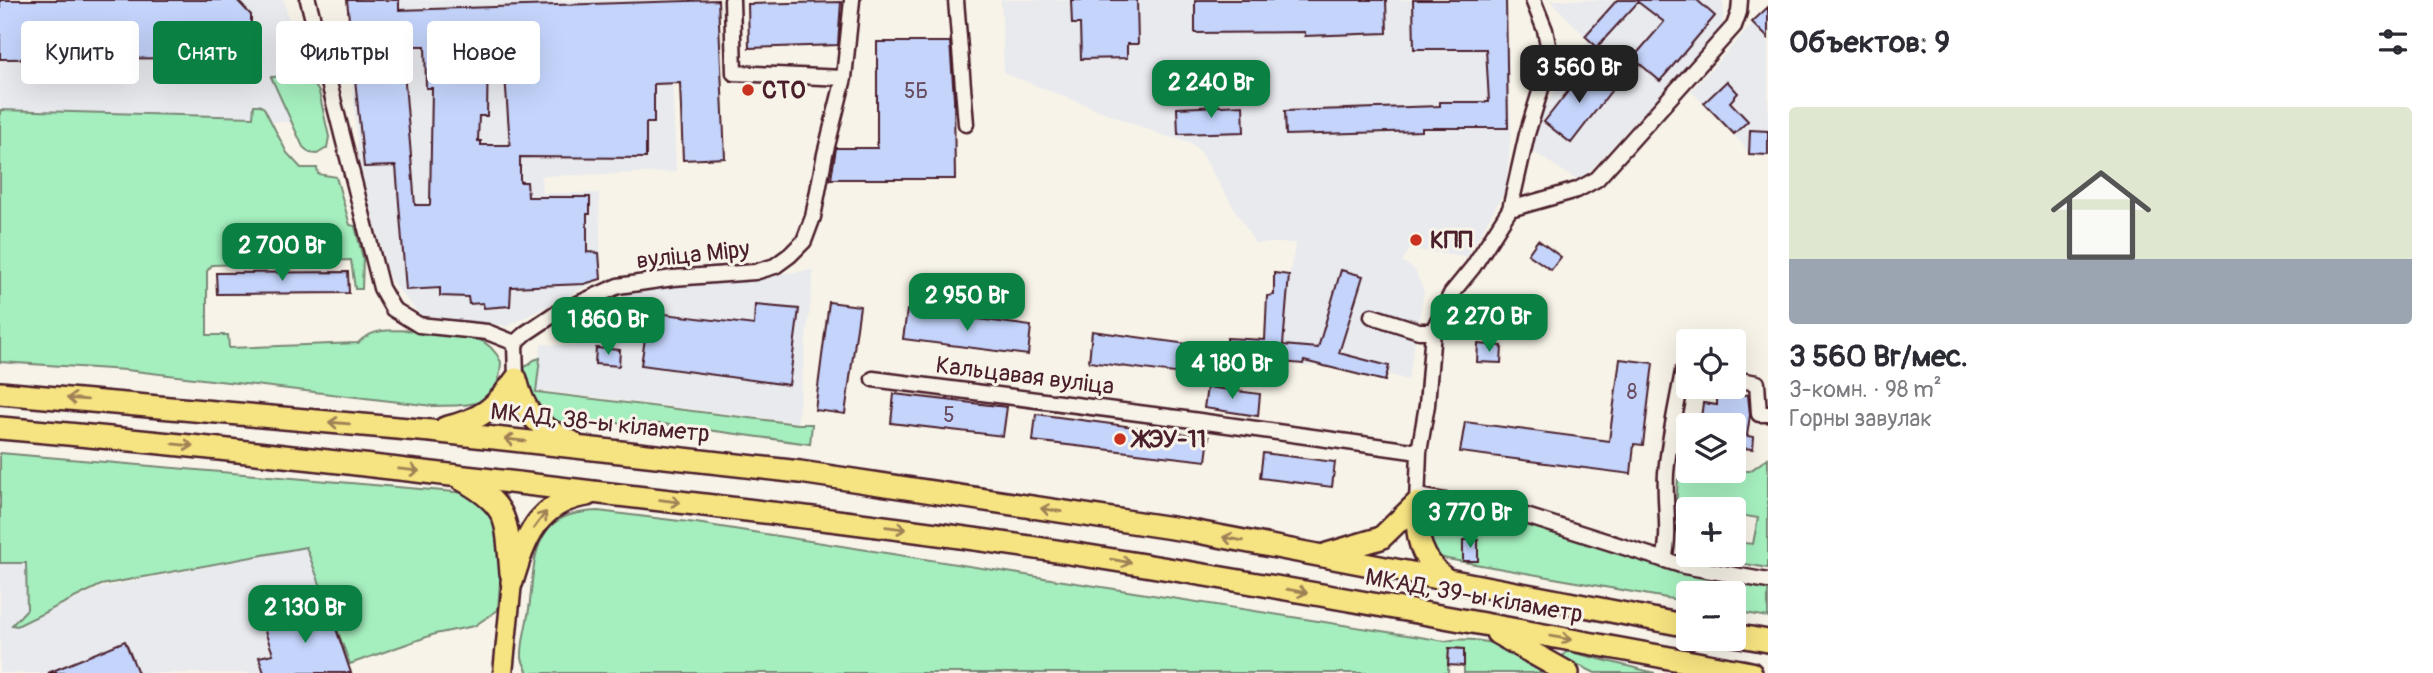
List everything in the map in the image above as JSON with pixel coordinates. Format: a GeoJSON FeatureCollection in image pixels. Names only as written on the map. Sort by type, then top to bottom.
{"type":"FeatureCollection","features":[{"type":"Feature","properties":{"kind":"highway"},"geometry":{"type":"LineString","coordinates":[[431,430],[448,428],[482,414],[498,403],[516,379]]}},
{"type":"Feature","properties":{"kind":"highway"},"geometry":{"type":"LineString","coordinates":[[516,379],[524,407],[537,422],[583,448]]}},
{"type":"Feature","properties":{"kind":"highway","name":"МКАД, 38-ы кіламетр"},"geometry":{"type":"LineString","coordinates":[[0,393],[431,430],[800,472],[1192,531]]}},
{"type":"Feature","properties":{"kind":"highway"},"geometry":{"type":"LineString","coordinates":[[0,428],[115,438],[602,493]]}},
{"type":"Feature","properties":{"kind":"highway"},"geometry":{"type":"LineString","coordinates":[[453,475],[492,500],[503,514],[509,532],[512,582]]}},
{"type":"Feature","properties":{"kind":"highway"},"geometry":{"type":"LineString","coordinates":[[512,582],[520,556],[543,513],[577,496],[602,493]]}},
{"type":"Feature","properties":{"kind":"highway","name":"МКАД, 39-ы кіламетр"},"geometry":{"type":"LineString","coordinates":[[602,493],[853,522],[1093,557],[1470,621],[1751,673]]}},
{"type":"Feature","properties":{"kind":"highway"},"geometry":{"type":"LineString","coordinates":[[1322,555],[1381,538],[1417,499]]}},
{"type":"Feature","properties":{"kind":"highway"},"geometry":{"type":"LineString","coordinates":[[1417,499],[1418,540],[1434,571],[1447,581]]}},
{"type":"Feature","properties":{"kind":"highway","name":"МКАД, 39-ы кіламетр"},"geometry":{"type":"LineString","coordinates":[[1192,531],[1676,624]]}},
{"type":"Feature","properties":{"kind":"highway"},"geometry":{"type":"LineString","coordinates":[[1470,621],[1513,641],[1568,673]]}},
{"type":"Feature","properties":{"kind":"highway"},"geometry":{"type":"LineString","coordinates":[[1746,637],[1768,641]]}},
{"type":"Feature","properties":{"kind":"main road"},"geometry":{"type":"LineString","coordinates":[[503,673],[512,582]]}},
{"type":"Feature","properties":{"kind":"street"},"geometry":{"type":"LineString","coordinates":[[308,0],[381,288],[393,309],[419,325],[487,332],[515,343],[516,379]]}},
{"type":"Feature","properties":{"kind":"street"},"geometry":{"type":"LineString","coordinates":[[732,0],[733,74],[844,78]]}},
{"type":"Feature","properties":{"kind":"street","name":"вуліца Міру"},"geometry":{"type":"LineString","coordinates":[[515,343],[553,315],[618,286],[673,278],[755,272],[775,266],[804,241],[813,217],[844,78],[852,0]]}},
{"type":"Feature","properties":{"kind":"street"},"geometry":{"type":"LineString","coordinates":[[957,0],[966,124]]}},
{"type":"Feature","properties":{"kind":"street"},"geometry":{"type":"LineString","coordinates":[[1533,0],[1545,30],[1549,50],[1548,66],[1527,134],[1510,209],[1473,267],[1451,294],[1433,331],[1427,405],[1419,452],[1417,499],[1523,515],[1684,566],[1768,582]]}},
{"type":"Feature","properties":{"kind":"street"},"geometry":{"type":"LineString","coordinates":[[1510,209],[1577,190],[1597,179],[1734,26],[1741,0]]}},
{"type":"Feature","properties":{"kind":"street"},"geometry":{"type":"LineString","coordinates":[[1372,316],[1419,331],[1433,331]]}},
{"type":"Feature","properties":{"kind":"street","name":"Кальцавая вуліца"},"geometry":{"type":"LineString","coordinates":[[873,379],[1419,452]]}},
{"type":"Feature","properties":{"kind":"street"},"geometry":{"type":"LineString","coordinates":[[1746,381],[1757,383],[1759,414],[1768,414]]}},
{"type":"Feature","properties":{"kind":"street"},"geometry":{"type":"LineString","coordinates":[[1664,560],[1668,532],[1666,473],[1678,399]]}},
{"type":"Feature","properties":{"kind":"shaded area"},"geometry":{"type":"Polygon","coordinates":[[[0,0],[284,0],[289,21],[276,21],[276,84],[304,84],[314,123],[0,113],[0,0]]]}},
{"type":"Feature","properties":{"kind":"shaded area"},"geometry":{"type":"Polygon","coordinates":[[[347,0],[669,0],[676,172],[541,176],[542,193],[599,193],[601,279],[508,326],[420,315],[389,278],[358,158],[353,84],[413,84],[413,21],[348,21],[347,0]]]}},
{"type":"Feature","properties":{"kind":"shaded area"},"geometry":{"type":"Polygon","coordinates":[[[1001,0],[1507,0],[1511,133],[1506,189],[1467,257],[1410,249],[1402,261],[1415,270],[1424,292],[1408,380],[1387,374],[1385,381],[1322,365],[1302,367],[1306,347],[1283,345],[1289,275],[1296,243],[1255,243],[1200,151],[1187,141],[1165,136],[1004,73],[1001,0]]]}},
{"type":"Feature","properties":{"kind":"shaded area"},"geometry":{"type":"Polygon","coordinates":[[[1550,0],[1722,0],[1724,9],[1722,26],[1580,182],[1532,151],[1538,117],[1589,40],[1550,0]]]}},
{"type":"Feature","properties":{"kind":"shaded area"},"geometry":{"type":"Polygon","coordinates":[[[1768,7],[1768,157],[1749,154],[1734,134],[1691,91],[1768,7]]]}},
{"type":"Feature","properties":{"kind":"shaded area"},"geometry":{"type":"Polygon","coordinates":[[[814,270],[797,422],[536,390],[541,344],[579,346],[583,318],[626,295],[666,286],[814,270]]]}},
{"type":"Feature","properties":{"kind":"shaded area"},"geometry":{"type":"Polygon","coordinates":[[[306,547],[351,673],[0,673],[0,563],[26,562],[27,609],[17,626],[100,588],[306,547]]]}},
{"type":"Feature","properties":{"kind":"green space"},"geometry":{"type":"Polygon","coordinates":[[[271,77],[276,77],[276,84],[314,84],[319,92],[329,137],[327,148],[317,154],[310,153],[303,147],[271,77]]]}},
{"type":"Feature","properties":{"kind":"green space"},"geometry":{"type":"Polygon","coordinates":[[[254,105],[264,108],[287,153],[301,168],[317,168],[318,174],[336,177],[350,225],[355,226],[363,258],[362,289],[355,289],[351,260],[212,265],[207,271],[207,335],[228,335],[229,348],[358,343],[365,337],[388,330],[423,331],[426,335],[462,335],[488,345],[501,362],[495,389],[489,396],[471,404],[433,406],[126,370],[0,362],[0,110],[253,117],[254,105]]]}},
{"type":"Feature","properties":{"kind":"green space"},"geometry":{"type":"Polygon","coordinates":[[[540,358],[536,392],[812,424],[810,444],[663,424],[553,422],[535,410],[523,376],[525,367],[540,358]]]}},
{"type":"Feature","properties":{"kind":"green space"},"geometry":{"type":"Polygon","coordinates":[[[0,453],[466,493],[488,503],[503,541],[498,610],[474,626],[435,634],[350,664],[306,547],[101,585],[17,626],[12,625],[27,609],[26,563],[0,563],[0,453]]]}},
{"type":"Feature","properties":{"kind":"green space"},"geometry":{"type":"Polygon","coordinates":[[[1768,458],[1768,568],[1746,564],[1746,543],[1753,544],[1758,518],[1746,516],[1746,497],[1677,497],[1678,483],[1746,483],[1746,471],[1768,458]]]}},
{"type":"Feature","properties":{"kind":"green space"},"geometry":{"type":"Polygon","coordinates":[[[1440,509],[1485,513],[1677,572],[1728,581],[1676,581],[1676,600],[1447,559],[1437,556],[1424,528],[1427,519],[1440,509]]]}},
{"type":"Feature","properties":{"kind":"green space"},"geometry":{"type":"Polygon","coordinates":[[[598,511],[696,523],[1445,641],[1476,640],[1503,647],[1556,673],[1464,673],[1464,649],[1449,648],[1448,673],[528,673],[522,658],[522,646],[536,557],[542,537],[553,524],[564,517],[598,511]]]}},
{"type":"Feature","properties":{"kind":"green space"},"geometry":{"type":"Polygon","coordinates":[[[1746,584],[1768,588],[1768,617],[1746,613],[1746,584]]]}},
{"type":"Feature","properties":{"kind":"green space"},"geometry":{"type":"Polygon","coordinates":[[[1567,651],[1655,673],[1595,673],[1562,657],[1567,651]]]}},
{"type":"Feature","properties":{"kind":"building"},"geometry":{"type":"Polygon","coordinates":[[[0,0],[237,0],[251,15],[251,21],[153,21],[153,58],[139,58],[139,21],[21,21],[21,59],[0,59],[0,0]]]}},
{"type":"Feature","properties":{"kind":"building"},"geometry":{"type":"Polygon","coordinates":[[[347,0],[399,0],[399,10],[718,0],[725,158],[683,160],[680,83],[654,84],[654,123],[646,123],[646,158],[520,157],[520,182],[527,182],[528,197],[590,197],[587,252],[599,253],[601,279],[584,284],[511,287],[510,306],[484,308],[483,303],[469,304],[468,297],[440,296],[440,288],[406,290],[396,166],[364,167],[356,84],[405,84],[415,205],[430,205],[432,88],[426,88],[425,46],[413,46],[413,21],[349,21],[347,0]]]}},
{"type":"Feature","properties":{"kind":"building"},"geometry":{"type":"Polygon","coordinates":[[[1071,0],[1137,0],[1138,44],[1127,44],[1127,58],[1081,59],[1080,24],[1072,24],[1071,0]]]}},
{"type":"Feature","properties":{"kind":"building"},"geometry":{"type":"Polygon","coordinates":[[[1195,0],[1386,0],[1387,33],[1305,36],[1305,32],[1195,33],[1195,0]]]}},
{"type":"Feature","properties":{"kind":"building"},"geometry":{"type":"Polygon","coordinates":[[[1413,0],[1506,0],[1508,128],[1422,128],[1422,131],[1286,135],[1285,111],[1440,106],[1440,102],[1489,102],[1486,49],[1414,49],[1413,0]]]}},
{"type":"Feature","properties":{"kind":"building"},"geometry":{"type":"Polygon","coordinates":[[[1617,0],[1697,0],[1715,16],[1660,81],[1633,58],[1664,22],[1638,2],[1597,47],[1585,36],[1617,0]]]}},
{"type":"Feature","properties":{"kind":"building"},"geometry":{"type":"Polygon","coordinates":[[[841,2],[838,45],[749,48],[748,4],[841,2]]]}},
{"type":"Feature","properties":{"kind":"building"},"geometry":{"type":"Polygon","coordinates":[[[1768,7],[1768,38],[1752,22],[1768,7]]]}},
{"type":"Feature","properties":{"kind":"building"},"geometry":{"type":"Polygon","coordinates":[[[877,42],[950,42],[955,179],[831,179],[836,148],[877,148],[877,42]]]}},
{"type":"Feature","properties":{"kind":"building"},"geometry":{"type":"Polygon","coordinates":[[[1587,67],[1614,87],[1571,143],[1544,122],[1587,67]]]}},
{"type":"Feature","properties":{"kind":"building"},"geometry":{"type":"Polygon","coordinates":[[[1727,81],[1738,93],[1730,102],[1748,121],[1734,134],[1704,103],[1727,81]]]}},
{"type":"Feature","properties":{"kind":"building"},"geometry":{"type":"Polygon","coordinates":[[[1243,105],[1244,132],[1178,134],[1177,108],[1243,105]]]}},
{"type":"Feature","properties":{"kind":"building"},"geometry":{"type":"Polygon","coordinates":[[[1750,130],[1768,131],[1768,155],[1749,154],[1750,130]]]}},
{"type":"Feature","properties":{"kind":"building"},"geometry":{"type":"Polygon","coordinates":[[[1538,240],[1561,257],[1551,270],[1528,254],[1538,240]]]}},
{"type":"Feature","properties":{"kind":"building"},"geometry":{"type":"Polygon","coordinates":[[[1341,270],[1363,276],[1339,353],[1389,366],[1385,381],[1304,361],[1303,364],[1227,357],[1227,338],[1265,340],[1267,296],[1274,295],[1274,273],[1289,275],[1283,345],[1318,348],[1341,270]]]}},
{"type":"Feature","properties":{"kind":"building"},"geometry":{"type":"Polygon","coordinates":[[[348,272],[349,293],[217,294],[216,273],[348,272]]]}},
{"type":"Feature","properties":{"kind":"building"},"geometry":{"type":"Polygon","coordinates":[[[829,302],[860,306],[845,414],[815,410],[829,302]]]}},
{"type":"Feature","properties":{"kind":"building"},"geometry":{"type":"Polygon","coordinates":[[[755,305],[799,309],[789,385],[641,365],[649,312],[754,325],[755,305]]]}},
{"type":"Feature","properties":{"kind":"building"},"geometry":{"type":"Polygon","coordinates":[[[907,310],[1031,326],[1028,355],[903,339],[907,310]]]}},
{"type":"Feature","properties":{"kind":"building"},"geometry":{"type":"Polygon","coordinates":[[[1092,331],[1210,347],[1205,377],[1089,362],[1092,331]]]}},
{"type":"Feature","properties":{"kind":"building"},"geometry":{"type":"Polygon","coordinates":[[[1478,344],[1502,346],[1501,363],[1477,362],[1478,344]]]}},
{"type":"Feature","properties":{"kind":"building"},"geometry":{"type":"Polygon","coordinates":[[[596,348],[620,350],[619,366],[595,364],[596,348]]]}},
{"type":"Feature","properties":{"kind":"building"},"geometry":{"type":"Polygon","coordinates":[[[1620,359],[1653,363],[1643,445],[1634,444],[1631,474],[1460,452],[1465,422],[1609,441],[1620,359]]]}},
{"type":"Feature","properties":{"kind":"building"},"geometry":{"type":"Polygon","coordinates":[[[1207,387],[1260,394],[1258,416],[1204,408],[1207,387]]]}},
{"type":"Feature","properties":{"kind":"building"},"geometry":{"type":"Polygon","coordinates":[[[894,394],[1007,407],[1003,436],[891,423],[894,394]]]}},
{"type":"Feature","properties":{"kind":"building"},"geometry":{"type":"Polygon","coordinates":[[[1748,395],[1750,415],[1747,436],[1754,437],[1753,449],[1746,448],[1746,413],[1702,413],[1703,403],[1717,405],[1717,399],[1746,399],[1748,395]]]}},
{"type":"Feature","properties":{"kind":"building"},"geometry":{"type":"Polygon","coordinates":[[[1036,414],[1209,437],[1206,461],[1033,441],[1036,414]]]}},
{"type":"Feature","properties":{"kind":"building"},"geometry":{"type":"Polygon","coordinates":[[[1263,453],[1335,462],[1332,487],[1260,478],[1263,453]]]}},
{"type":"Feature","properties":{"kind":"building"},"geometry":{"type":"Polygon","coordinates":[[[1463,540],[1478,540],[1478,561],[1463,561],[1463,540]]]}},
{"type":"Feature","properties":{"kind":"building"},"geometry":{"type":"Polygon","coordinates":[[[328,605],[351,673],[264,673],[259,657],[273,654],[263,626],[328,605]]]}},
{"type":"Feature","properties":{"kind":"building"},"geometry":{"type":"Polygon","coordinates":[[[125,641],[138,673],[48,673],[125,641]]]}},
{"type":"Feature","properties":{"kind":"building"},"geometry":{"type":"Polygon","coordinates":[[[1449,648],[1464,649],[1464,666],[1448,665],[1449,648]]]}},
{"type":"Feature","properties":{"kind":"place","name":"СТО"},"geometry":{"type":"Point","coordinates":[748,90]}},
{"type":"Feature","properties":{"kind":"place","name":"КПП"},"geometry":{"type":"Point","coordinates":[1416,240]}},
{"type":"Feature","properties":{"kind":"place","name":"ЖЭУ-11"},"geometry":{"type":"Point","coordinates":[1120,439]}}]}
